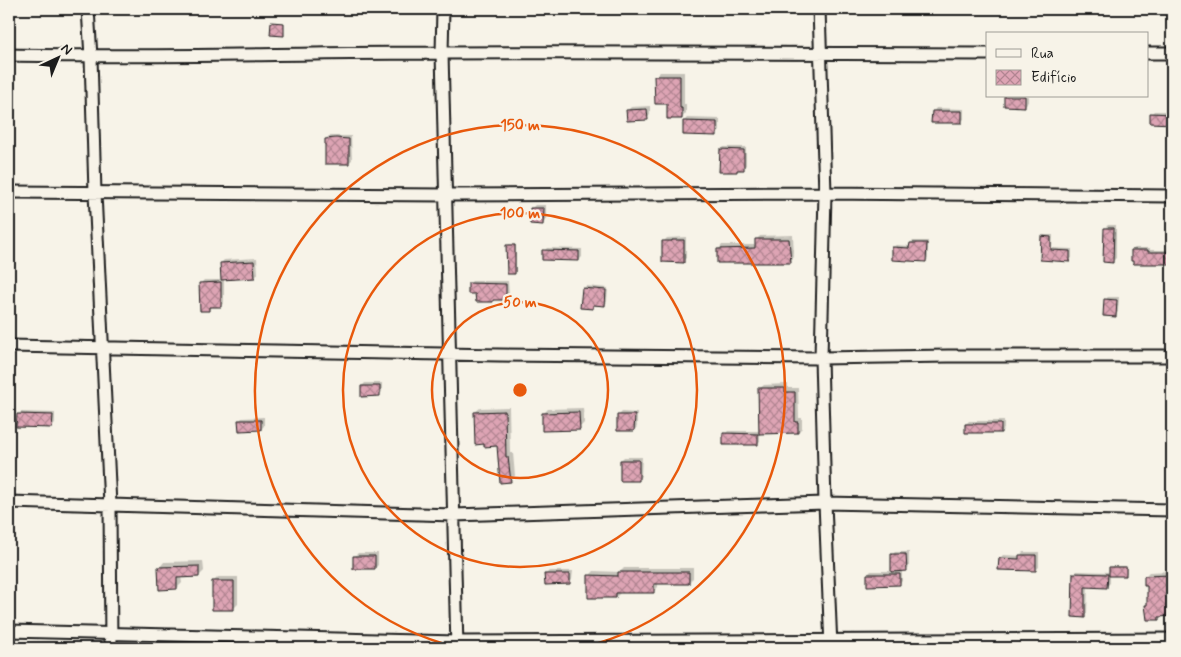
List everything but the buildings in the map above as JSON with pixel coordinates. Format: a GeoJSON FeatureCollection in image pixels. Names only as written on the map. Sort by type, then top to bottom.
{"type":"FeatureCollection","features":[{"type":"Feature","properties":{"kind":"street"},"geometry":{"type":"LineString","coordinates":[[88,9],[110,505],[111,648]]}},
{"type":"Feature","properties":{"kind":"street"},"geometry":{"type":"LineString","coordinates":[[443,9],[442,53],[457,645]]}},
{"type":"Feature","properties":{"kind":"street"},"geometry":{"type":"LineString","coordinates":[[820,9],[825,193],[821,358],[831,644]]}},
{"type":"Feature","properties":{"kind":"street"},"geometry":{"type":"LineString","coordinates":[[9,56],[91,57],[442,53],[986,54]]}},
{"type":"Feature","properties":{"kind":"street"},"geometry":{"type":"LineString","coordinates":[[1148,53],[1172,53]]}},
{"type":"Feature","properties":{"kind":"street"},"geometry":{"type":"LineString","coordinates":[[9,192],[446,195],[825,193],[1172,196]]}},
{"type":"Feature","properties":{"kind":"street"},"geometry":{"type":"LineString","coordinates":[[9,346],[499,355],[821,358],[1172,356]]}},
{"type":"Feature","properties":{"kind":"street"},"geometry":{"type":"LineString","coordinates":[[9,502],[454,515],[825,503],[1172,510]]}},
{"type":"Feature","properties":{"kind":"street"},"geometry":{"type":"LineString","coordinates":[[9,631],[457,645],[831,644],[1172,639]]}}]}
